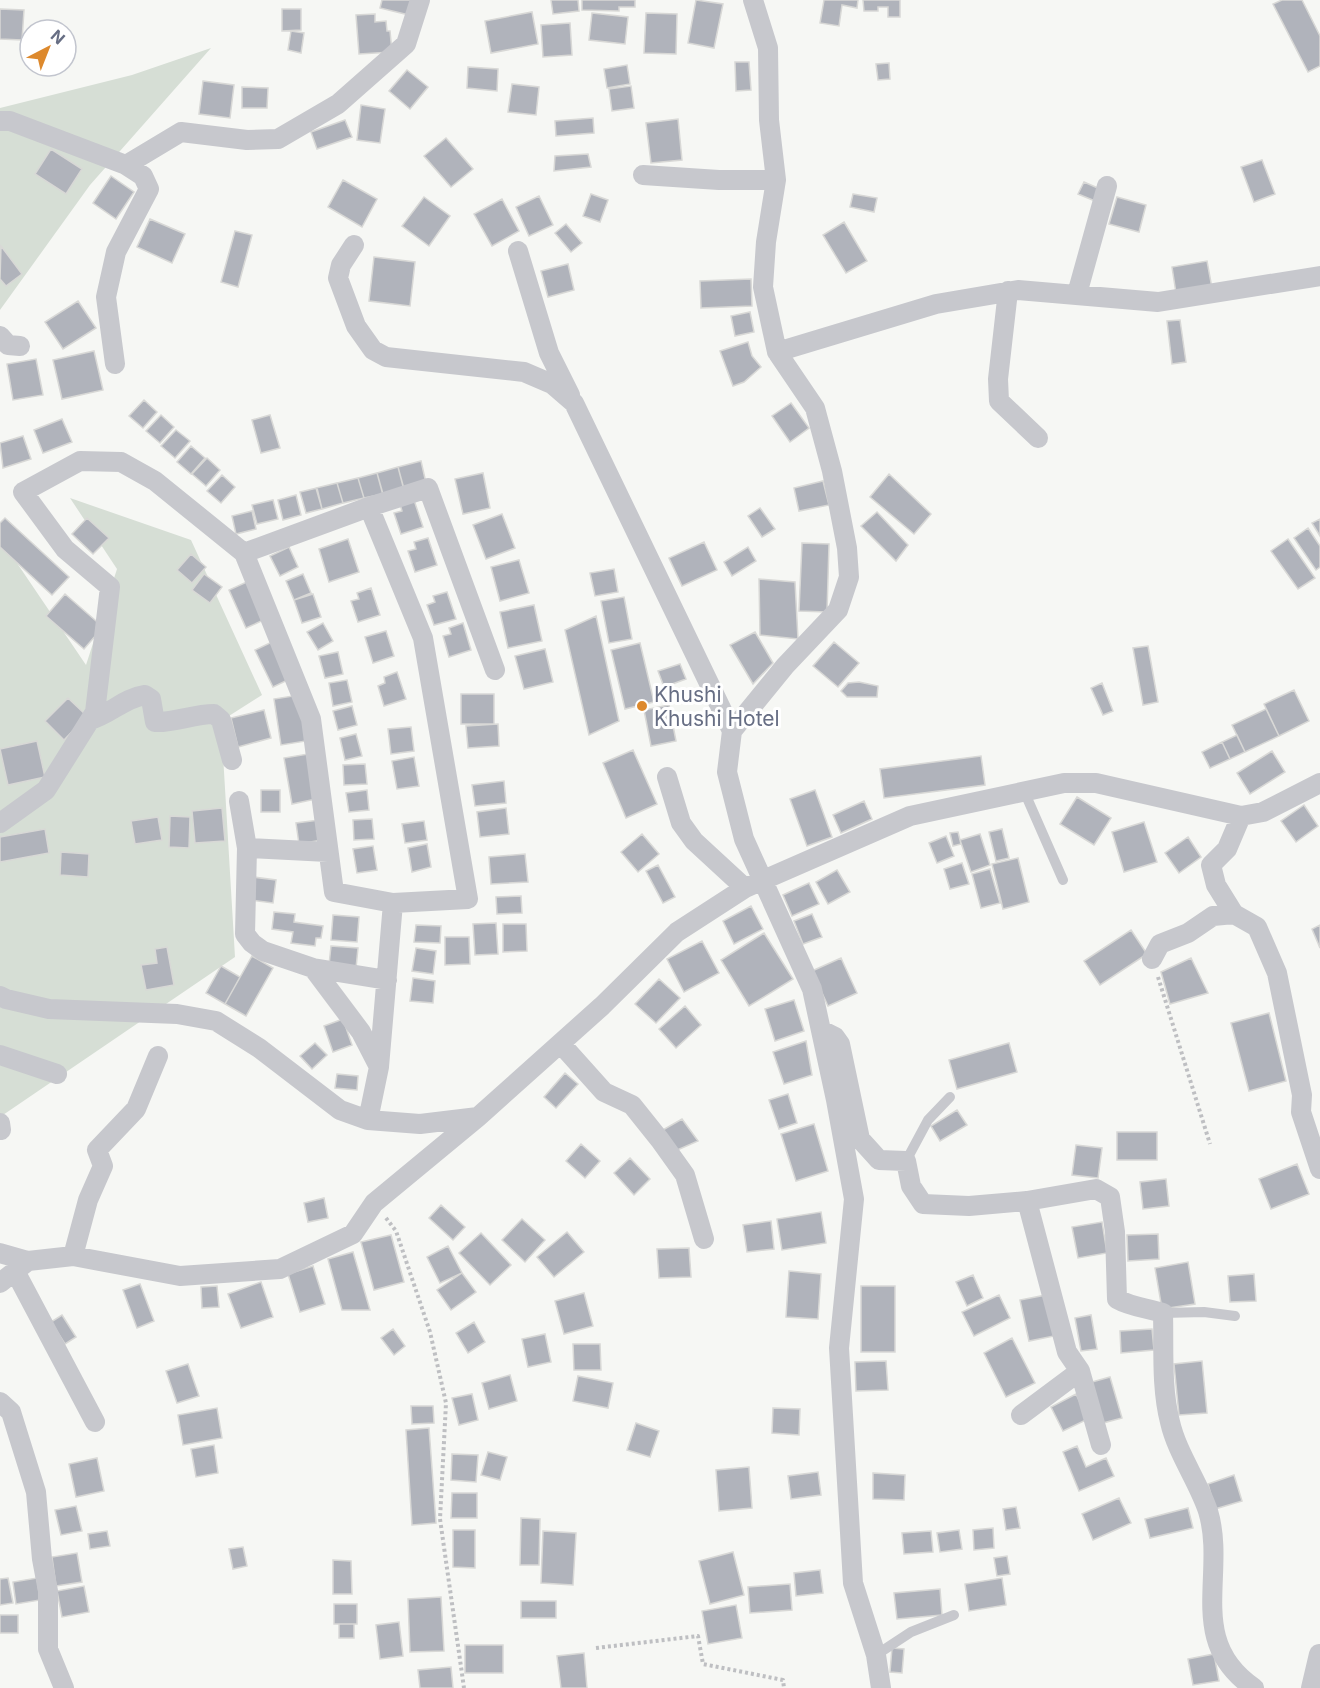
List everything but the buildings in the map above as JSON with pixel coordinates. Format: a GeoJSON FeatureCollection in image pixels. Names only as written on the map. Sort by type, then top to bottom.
{"type":"FeatureCollection","features":[{"type":"Feature","properties":{"kind":"street"},"geometry":{"type":"LineString","coordinates":[[126,165],[181,132],[247,140],[278,139],[338,104],[406,45],[420,0]]}},
{"type":"Feature","properties":{"kind":"street"},"geometry":{"type":"LineString","coordinates":[[753,0],[768,48],[769,120],[776,180],[766,242],[763,287],[777,352],[815,408],[832,471],[847,548],[849,577],[838,610],[785,666],[732,731],[727,772],[744,839],[812,989],[854,1199],[839,1348],[853,1583],[876,1654],[881,1688]]}},
{"type":"Feature","properties":{"kind":"street"},"geometry":{"type":"LineString","coordinates":[[0,121],[10,121],[126,165],[143,176],[149,189],[116,252],[106,297],[115,364]]}},
{"type":"Feature","properties":{"kind":"street"},"geometry":{"type":"LineString","coordinates":[[643,175],[719,180],[776,180]]}},
{"type":"Feature","properties":{"kind":"street"},"geometry":{"type":"LineString","coordinates":[[1077,294],[1107,186]]}},
{"type":"Feature","properties":{"kind":"street"},"geometry":{"type":"LineString","coordinates":[[354,245],[341,265],[338,278],[356,326],[373,350],[386,357],[524,372],[552,384],[574,403]]}},
{"type":"Feature","properties":{"kind":"street"},"geometry":{"type":"LineString","coordinates":[[518,251],[549,353],[732,731]]}},
{"type":"Feature","properties":{"kind":"street"},"geometry":{"type":"LineString","coordinates":[[777,352],[936,304],[1008,291],[1077,294],[1158,302],[1320,276]]}},
{"type":"Feature","properties":{"kind":"street"},"geometry":{"type":"LineString","coordinates":[[1008,291],[998,379],[999,401],[1038,438]]}},
{"type":"Feature","properties":{"kind":"street"},"geometry":{"type":"LineString","coordinates":[[0,823],[46,790],[95,712],[110,587],[64,549],[23,492],[80,461],[121,462],[155,481],[244,553],[311,719],[333,892],[393,903],[468,899],[423,638],[369,507]]}},
{"type":"Feature","properties":{"kind":"street"},"geometry":{"type":"LineString","coordinates":[[244,553],[428,488],[495,670]]}},
{"type":"Feature","properties":{"kind":"street"},"geometry":{"type":"LineString","coordinates":[[90,720],[115,709],[124,700],[145,695],[151,699],[155,722],[170,723],[202,714],[214,714],[221,720],[232,760]]}},
{"type":"Feature","properties":{"kind":"street"},"geometry":{"type":"LineString","coordinates":[[668,777],[681,823],[687,832],[694,842],[745,888]]}},
{"type":"Feature","properties":{"kind":"street"},"geometry":{"type":"LineString","coordinates":[[14,1272],[73,1256],[180,1276],[280,1269],[353,1234],[374,1203],[478,1117],[561,1044],[677,933],[745,888],[910,816],[1064,783],[1096,783],[1241,816],[1263,812],[1320,783]]}},
{"type":"Feature","properties":{"kind":"street"},"geometry":{"type":"LineString","coordinates":[[239,801],[247,848],[245,934],[263,951],[313,968],[387,980]]}},
{"type":"Feature","properties":{"kind":"street"},"geometry":{"type":"LineString","coordinates":[[1241,816],[1227,849],[1211,865],[1216,885],[1234,914],[1257,927],[1277,973],[1302,1095],[1301,1112],[1318,1160]]}},
{"type":"Feature","properties":{"kind":"street"},"geometry":{"type":"LineString","coordinates":[[247,848],[328,852]]}},
{"type":"Feature","properties":{"kind":"street"},"geometry":{"type":"LineString","coordinates":[[368,1120],[379,1067],[393,903]]}},
{"type":"Feature","properties":{"kind":"street"},"geometry":{"type":"LineString","coordinates":[[1152,959],[1160,944],[1188,933],[1213,916],[1234,914]]}},
{"type":"Feature","properties":{"kind":"street"},"geometry":{"type":"LineString","coordinates":[[313,968],[361,1032],[379,1067]]}},
{"type":"Feature","properties":{"kind":"street"},"geometry":{"type":"LineString","coordinates":[[0,996],[49,1009],[177,1014],[216,1022],[237,1033],[340,1110],[368,1120],[420,1124],[478,1117]]}},
{"type":"Feature","properties":{"kind":"street"},"geometry":{"type":"LineString","coordinates":[[821,1030],[834,1037],[840,1044],[860,1139],[879,1160],[906,1161],[911,1186],[923,1204],[969,1206],[1027,1201],[1096,1189],[1105,1192],[1110,1197],[1115,1232],[1117,1299],[1128,1306],[1139,1306],[1163,1313],[1164,1368],[1170,1423],[1208,1512],[1214,1548],[1211,1615],[1235,1675],[1254,1688]]}},
{"type":"Feature","properties":{"kind":"street"},"geometry":{"type":"LineString","coordinates":[[561,1044],[604,1092],[632,1105],[660,1140],[684,1175],[704,1239]]}},
{"type":"Feature","properties":{"kind":"street"},"geometry":{"type":"LineString","coordinates":[[0,1055],[57,1074]]}},
{"type":"Feature","properties":{"kind":"street"},"geometry":{"type":"LineString","coordinates":[[73,1256],[88,1200],[103,1166],[97,1150],[136,1109],[158,1056]]}},
{"type":"Feature","properties":{"kind":"street"},"geometry":{"type":"LineString","coordinates":[[0,1123],[1,1130]]}},
{"type":"Feature","properties":{"kind":"street"},"geometry":{"type":"LineString","coordinates":[[1027,1201],[1067,1352],[1080,1371],[1101,1445]]}},
{"type":"Feature","properties":{"kind":"street"},"geometry":{"type":"LineString","coordinates":[[0,1253],[14,1272],[95,1422]]}},
{"type":"Feature","properties":{"kind":"street"},"geometry":{"type":"LineString","coordinates":[[1021,1415],[1080,1371]]}},
{"type":"Feature","properties":{"kind":"street"},"geometry":{"type":"LineString","coordinates":[[0,1402],[11,1412],[36,1492],[42,1559],[48,1591],[48,1649],[64,1688]]}},
{"type":"Feature","properties":{"kind":"street"},"geometry":{"type":"LineString","coordinates":[[1311,1688],[1319,1654]]}},
{"type":"Feature","properties":{"kind":"lane"},"geometry":{"type":"LineString","coordinates":[[1024,791],[1063,880]]}},
{"type":"Feature","properties":{"kind":"lane"},"geometry":{"type":"LineString","coordinates":[[906,1161],[928,1120],[950,1097]]}},
{"type":"Feature","properties":{"kind":"lane"},"geometry":{"type":"LineString","coordinates":[[1163,1313],[1204,1312],[1235,1316]]}},
{"type":"Feature","properties":{"kind":"lane"},"geometry":{"type":"LineString","coordinates":[[876,1654],[911,1632],[954,1614]]}},
{"type":"Feature","properties":{"kind":"path"},"geometry":{"type":"LineString","coordinates":[[1152,959],[1210,1144]]}},
{"type":"Feature","properties":{"kind":"path"},"geometry":{"type":"LineString","coordinates":[[374,1203],[396,1231],[429,1332],[446,1403],[440,1519],[464,1688]]}},
{"type":"Feature","properties":{"kind":"path"},"geometry":{"type":"LineString","coordinates":[[596,1648],[698,1636],[703,1664],[783,1680],[784,1688]]}},
{"type":"Feature","properties":{"kind":"shaded area"},"geometry":{"type":"Polygon","coordinates":[[[211,48],[90,185],[0,310],[0,108],[132,75],[211,48]]]}},
{"type":"Feature","properties":{"kind":"shaded area"},"geometry":{"type":"Polygon","coordinates":[[[70,498],[191,540],[262,695],[221,721],[235,957],[0,1117],[0,538],[86,665],[117,569],[70,498]]]}},
{"type":"Feature","properties":{"kind":"place","name":"Khushi Khushi Hotel"},"geometry":{"type":"Point","coordinates":[642,706]}}]}
